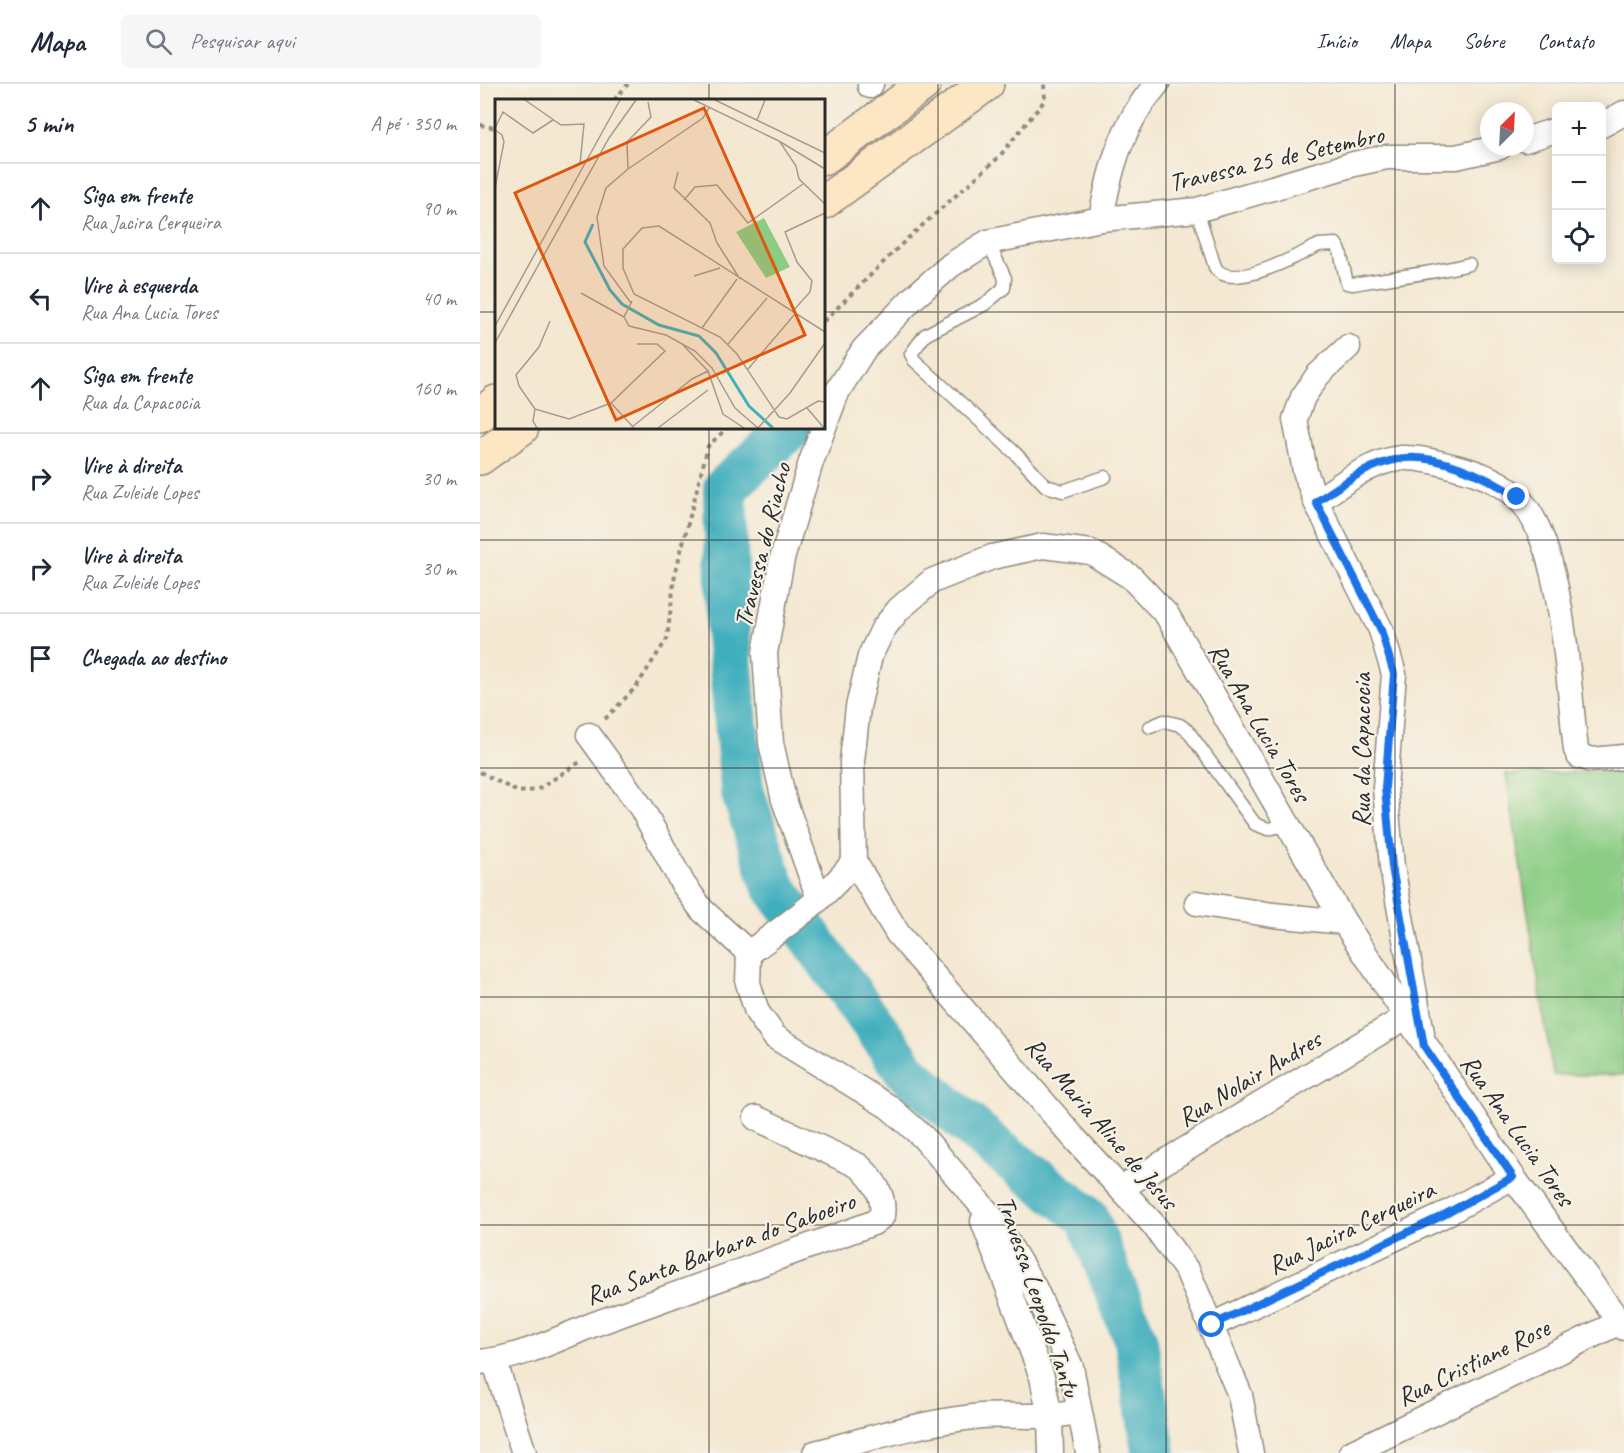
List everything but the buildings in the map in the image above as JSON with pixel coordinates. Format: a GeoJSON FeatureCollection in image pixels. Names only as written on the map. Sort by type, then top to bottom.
{"type":"FeatureCollection","features":[{"type":"Feature","properties":{"kind":"main road"},"geometry":{"type":"LineString","coordinates":[[825,157],[924,84]]}},
{"type":"Feature","properties":{"kind":"main road"},"geometry":{"type":"LineString","coordinates":[[825,201],[987,84]]}},
{"type":"Feature","properties":{"kind":"main road"},"geometry":{"type":"LineString","coordinates":[[480,415],[495,403]]}},
{"type":"Feature","properties":{"kind":"main road"},"geometry":{"type":"LineString","coordinates":[[480,458],[521,429]]}},
{"type":"Feature","properties":{"kind":"street"},"geometry":{"type":"LineString","coordinates":[[1101,219],[1109,174],[1124,130],[1157,84]]}},
{"type":"Feature","properties":{"kind":"street"},"geometry":{"type":"LineString","coordinates":[[1606,123],[1624,113]]}},
{"type":"Feature","properties":{"kind":"street"},"geometry":{"type":"LineString","coordinates":[[1534,137],[1552,132]]}},
{"type":"Feature","properties":{"kind":"street","name":"Travessa 25 de Setembro"},"geometry":{"type":"LineString","coordinates":[[1101,219],[1197,210],[1354,164],[1387,157],[1456,157],[1480,152]]}},
{"type":"Feature","properties":{"kind":"street","name":"Travessa do Riacho"},"geometry":{"type":"LineString","coordinates":[[825,424],[837,392],[864,349],[912,298],[951,265],[987,242],[1101,219]]}},
{"type":"Feature","properties":{"kind":"street","name":"Rua da Capacocia"},"geometry":{"type":"LineString","coordinates":[[1348,347],[1318,375],[1303,397],[1295,418],[1305,471],[1316,502],[1381,630],[1394,674],[1385,788],[1392,867],[1424,1046]]}},
{"type":"Feature","properties":{"kind":"street","name":"Travessa do Riacho"},"geometry":{"type":"LineString","coordinates":[[819,899],[784,800],[771,743],[765,652],[782,559],[823,429]]}},
{"type":"Feature","properties":{"kind":"street"},"geometry":{"type":"LineString","coordinates":[[1316,502],[1346,481],[1400,458],[1432,461],[1467,470],[1494,481],[1517,497],[1534,522],[1548,555],[1557,594],[1576,750],[1579,756],[1592,760],[1624,757]]}},
{"type":"Feature","properties":{"kind":"street","name":"Rua Ana Lucia Tores"},"geometry":{"type":"LineString","coordinates":[[854,861],[852,761],[858,707],[870,656],[898,609],[932,581],[992,557],[1043,546],[1091,552],[1131,577],[1167,615],[1286,825],[1344,922],[1424,1046],[1513,1177],[1619,1314]]}},
{"type":"Feature","properties":{"kind":"street"},"geometry":{"type":"LineString","coordinates":[[589,735],[641,807],[689,893],[702,910],[749,953],[748,983],[757,1012],[775,1037],[889,1107],[923,1137],[973,1193],[1015,1251],[1052,1323],[1071,1367],[1082,1412],[1088,1453]]}},
{"type":"Feature","properties":{"kind":"street"},"geometry":{"type":"LineString","coordinates":[[749,953],[819,899],[839,881],[854,861]]}},
{"type":"Feature","properties":{"kind":"street","name":"Rua Maria Aline de Jesus"},"geometry":{"type":"LineString","coordinates":[[854,861],[898,934],[1075,1139],[1154,1224],[1188,1272],[1240,1395],[1251,1453]]}},
{"type":"Feature","properties":{"kind":"street"},"geometry":{"type":"LineString","coordinates":[[1197,903],[1273,915],[1344,922]]}},
{"type":"Feature","properties":{"kind":"street","name":"Rua Nolair Andres"},"geometry":{"type":"LineString","coordinates":[[1121,1188],[1406,1017]]}},
{"type":"Feature","properties":{"kind":"street","name":"Rua Santa Barbara do Saboeiro"},"geometry":{"type":"LineString","coordinates":[[487,1361],[550,1343],[592,1325],[873,1223],[882,1216],[884,1204],[879,1191],[871,1177],[859,1166],[756,1118]]}},
{"type":"Feature","properties":{"kind":"street","name":"Rua Jacira Cerqueira"},"geometry":{"type":"LineString","coordinates":[[1212,1325],[1442,1216],[1513,1177]]}},
{"type":"Feature","properties":{"kind":"street","name":"Travessa Leopoldo Tantu"},"geometry":{"type":"LineString","coordinates":[[973,1193],[1042,1377],[1050,1417],[1051,1453]]}},
{"type":"Feature","properties":{"kind":"street","name":"Rua Cristiane Rose"},"geometry":{"type":"LineString","coordinates":[[1351,1453],[1619,1314]]}},
{"type":"Feature","properties":{"kind":"street"},"geometry":{"type":"LineString","coordinates":[[487,1361],[524,1453]]}},
{"type":"Feature","properties":{"kind":"street"},"geometry":{"type":"LineString","coordinates":[[815,1453],[954,1419],[1003,1414],[1050,1417],[1082,1412]]}},
{"type":"Feature","properties":{"kind":"lane"},"geometry":{"type":"LineString","coordinates":[[1197,210],[1215,267],[1218,273],[1227,277],[1252,275],[1319,245],[1331,244],[1336,244],[1341,251],[1347,283],[1353,284],[1404,275],[1434,273],[1469,264]]}},
{"type":"Feature","properties":{"kind":"lane"},"geometry":{"type":"LineString","coordinates":[[987,242],[1005,278],[1004,288],[985,304],[925,334],[911,354],[914,360],[1015,453],[1046,486],[1063,491],[1105,477]]}},
{"type":"Feature","properties":{"kind":"lane"},"geometry":{"type":"LineString","coordinates":[[1150,728],[1164,721],[1180,725],[1188,731],[1254,824],[1268,829],[1286,825]]}},
{"type":"Feature","properties":{"kind":"path"},"geometry":{"type":"LineString","coordinates":[[615,99],[628,84]]}},
{"type":"Feature","properties":{"kind":"path"},"geometry":{"type":"LineString","coordinates":[[825,320],[906,240],[999,157],[1045,100],[1044,84]]}},
{"type":"Feature","properties":{"kind":"path"},"geometry":{"type":"LineString","coordinates":[[480,124],[495,128]]}},
{"type":"Feature","properties":{"kind":"path"},"geometry":{"type":"LineString","coordinates":[[480,772],[518,792],[537,790],[585,758],[589,735],[636,687],[667,639],[675,574],[708,446],[727,429]]}},
{"type":"Feature","properties":{"kind":"green space"},"geometry":{"type":"Polygon","coordinates":[[[1624,771],[1624,1075],[1553,1075],[1506,774],[1624,771]]]}},
{"type":"Feature","properties":{"kind":"waterway"},"geometry":{"type":"LineString","coordinates":[[789,429],[725,488],[728,634],[742,790],[773,885],[908,1073],[997,1149],[1087,1217],[1136,1341],[1154,1453]]}},
{"type":"Feature","properties":{"kind":"route"},"geometry":{"type":"LineString","coordinates":[[1212,1325],[1442,1216],[1513,1177],[1424,1046],[1392,867],[1385,788],[1394,674],[1381,630],[1316,502],[1346,481],[1400,458],[1432,461],[1467,470],[1494,481],[1517,497]]}}]}
